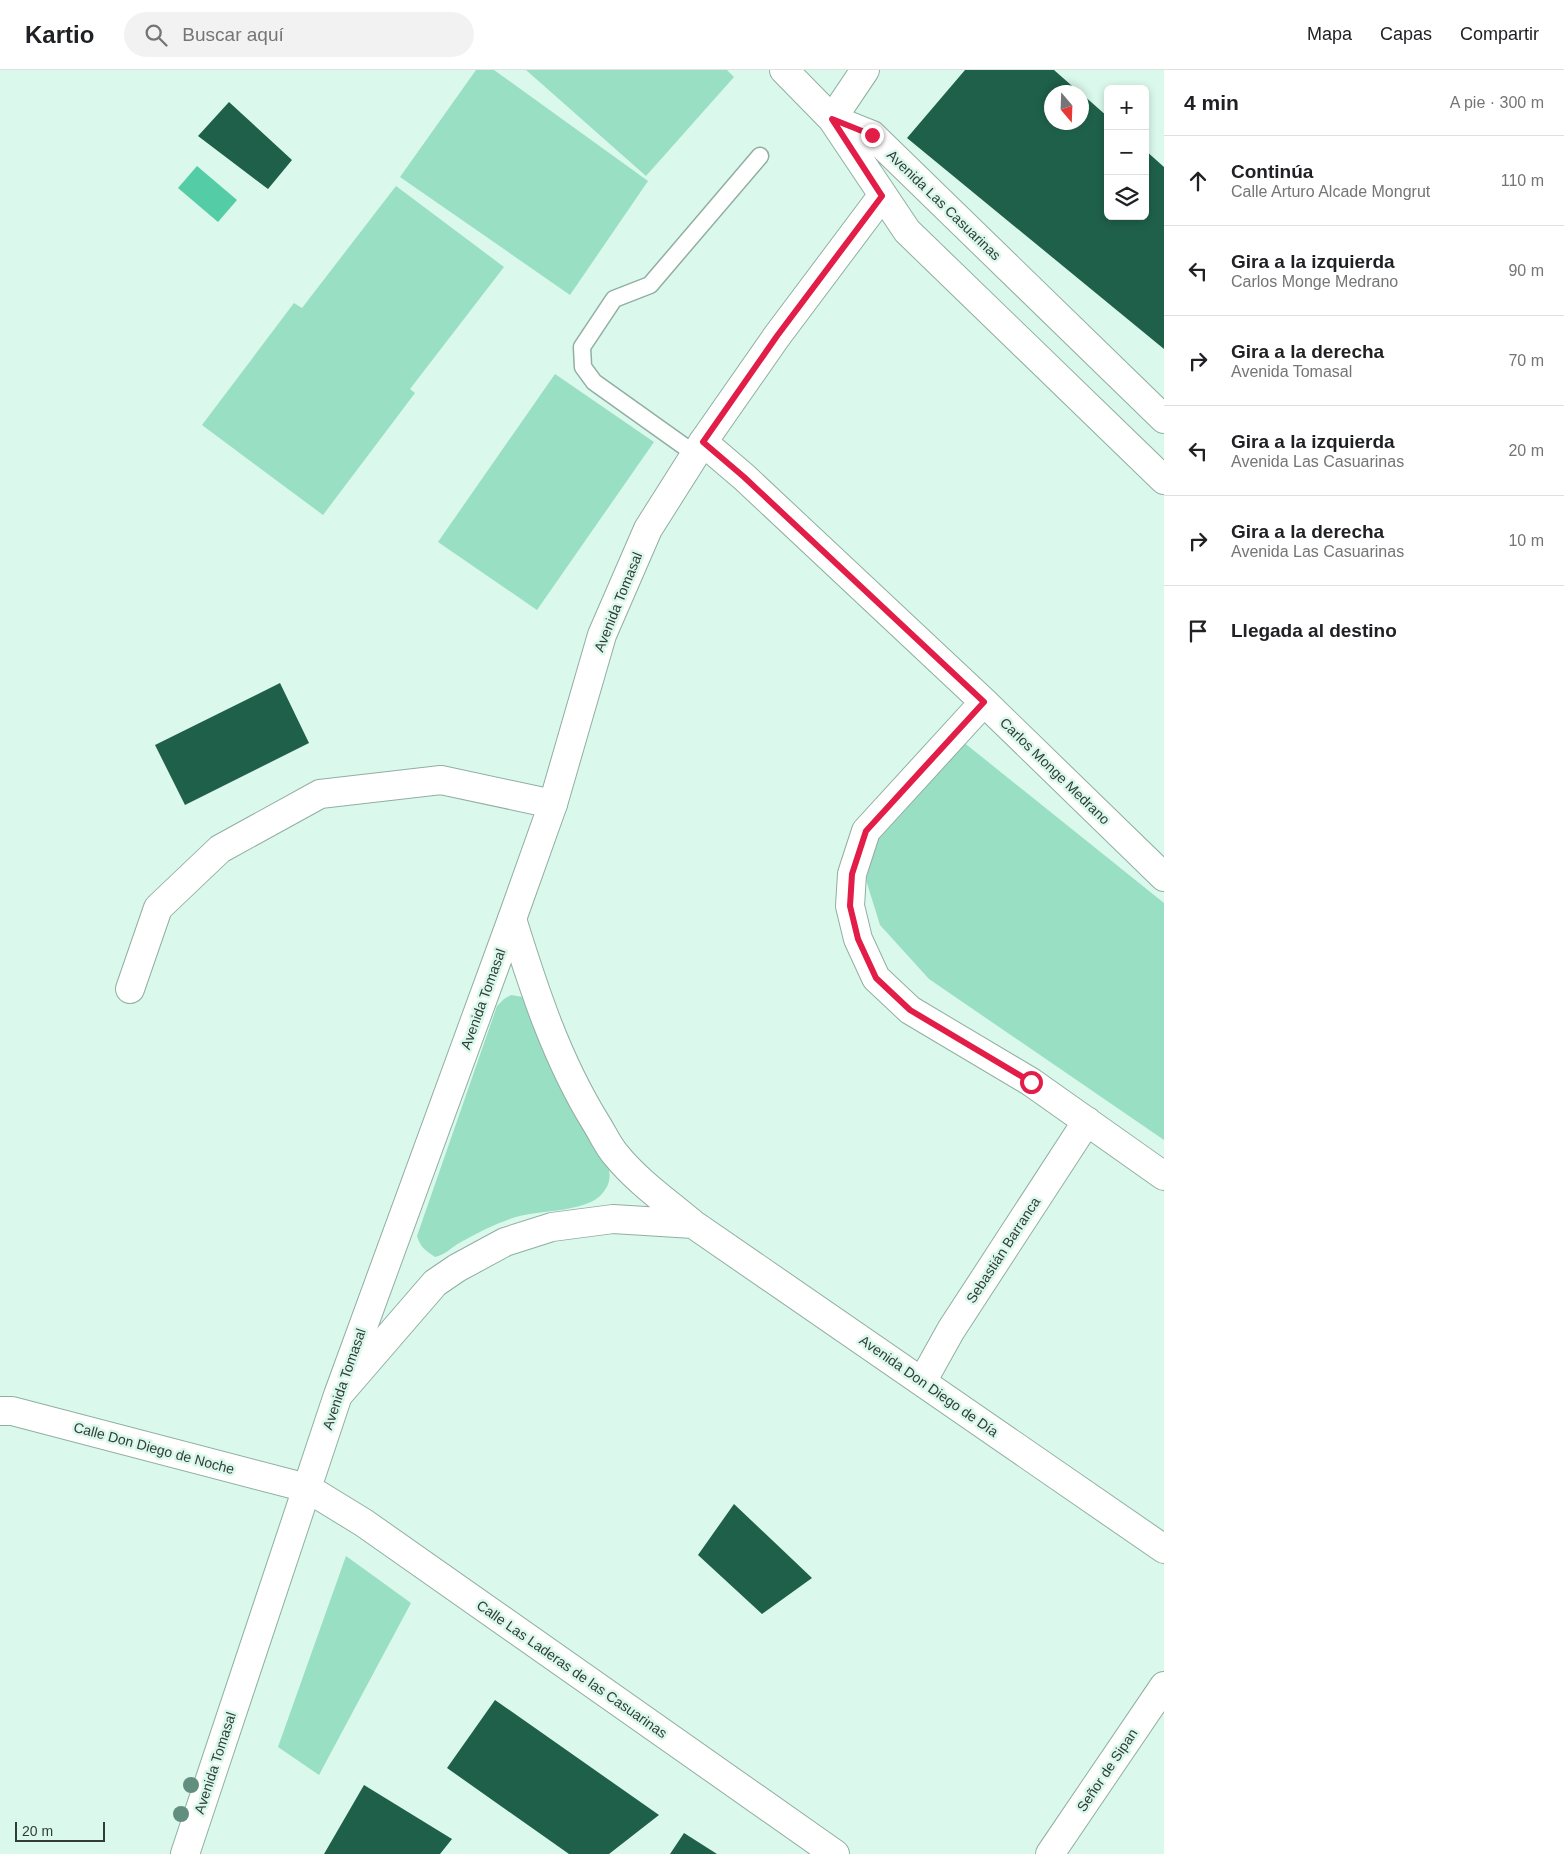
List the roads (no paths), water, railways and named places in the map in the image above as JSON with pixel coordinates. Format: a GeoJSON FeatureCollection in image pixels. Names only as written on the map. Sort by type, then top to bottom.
{"type":"FeatureCollection","features":[{"type":"Feature","properties":{"kind":"street"},"geometry":{"type":"LineString","coordinates":[[784,70],[832,119],[907,231],[1164,480]]}},
{"type":"Feature","properties":{"kind":"street"},"geometry":{"type":"LineString","coordinates":[[832,119],[865,70]]}},
{"type":"Feature","properties":{"kind":"street","name":"Avenida Las Casuarinas"},"geometry":{"type":"LineString","coordinates":[[832,119],[872,135],[1164,419]]}},
{"type":"Feature","properties":{"kind":"street","name":"Avenida Tomasal"},"geometry":{"type":"LineString","coordinates":[[185,1854],[338,1395],[553,804],[602,635],[648,530],[699,448],[777,336],[882,196]]}},
{"type":"Feature","properties":{"kind":"street","name":"Carlos Monge Medrano"},"geometry":{"type":"LineString","coordinates":[[699,448],[744,477],[984,702],[1164,878]]}},
{"type":"Feature","properties":{"kind":"street"},"geometry":{"type":"LineString","coordinates":[[984,702],[866,831],[852,874],[850,906],[858,939],[876,978],[910,1010],[1031,1082],[1164,1176]]}},
{"type":"Feature","properties":{"kind":"street"},"geometry":{"type":"LineString","coordinates":[[130,989],[158,908],[220,849],[320,794],[441,780],[553,804]]}},
{"type":"Feature","properties":{"kind":"street","name":"Avenida Don Diego de Día"},"geometry":{"type":"LineString","coordinates":[[512,919],[534,989],[555,1043],[579,1095],[616,1155],[650,1188],[693,1224],[1164,1549]]}},
{"type":"Feature","properties":{"kind":"street","name":"Sebastián Barranca"},"geometry":{"type":"LineString","coordinates":[[922,1382],[951,1330],[1087,1121]]}},
{"type":"Feature","properties":{"kind":"street"},"geometry":{"type":"LineString","coordinates":[[338,1395],[435,1283],[457,1268],[505,1242],[552,1226],[613,1219],[693,1224]]}},
{"type":"Feature","properties":{"kind":"street","name":"Calle Don Diego de Noche"},"geometry":{"type":"LineString","coordinates":[[0,1411],[12,1411],[307,1488]]}},
{"type":"Feature","properties":{"kind":"street","name":"Calle Las Laderas de las Casuarinas"},"geometry":{"type":"LineString","coordinates":[[307,1488],[372,1529],[835,1854]]}},
{"type":"Feature","properties":{"kind":"street","name":"Señor de Sipan"},"geometry":{"type":"LineString","coordinates":[[1050,1854],[1164,1686]]}},
{"type":"Feature","properties":{"kind":"lane"},"geometry":{"type":"LineString","coordinates":[[699,448],[594,382],[583,367],[582,346],[614,299],[650,285],[760,156]]}}]}
